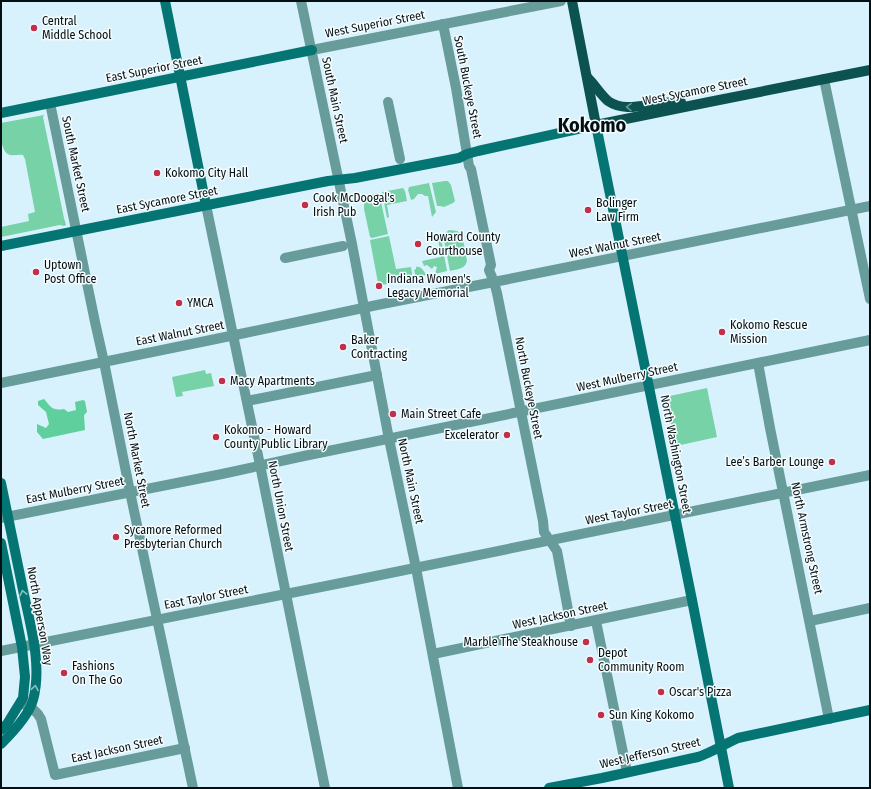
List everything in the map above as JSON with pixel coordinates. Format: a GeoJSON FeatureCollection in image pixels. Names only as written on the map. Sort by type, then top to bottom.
{"type":"FeatureCollection","features":[{"type":"Feature","properties":{"kind":"main road"},"geometry":{"type":"LineString","coordinates":[[165,1],[206,205]]}},
{"type":"Feature","properties":{"kind":"main road"},"geometry":{"type":"LineString","coordinates":[[572,1],[596,125]]}},
{"type":"Feature","properties":{"kind":"main road","name":"East Superior Street"},"geometry":{"type":"LineString","coordinates":[[1,113],[312,50]]}},
{"type":"Feature","properties":{"kind":"main road","name":"West Sycamore Street"},"geometry":{"type":"LineString","coordinates":[[339,180],[459,158],[493,147],[870,70]]}},
{"type":"Feature","properties":{"kind":"main road"},"geometry":{"type":"LineString","coordinates":[[586,77],[604,97],[613,104],[621,107],[640,107],[659,103],[709,102]]}},
{"type":"Feature","properties":{"kind":"main road","name":"North Washington Street"},"geometry":{"type":"LineString","coordinates":[[596,125],[729,788]]}},
{"type":"Feature","properties":{"kind":"main road","name":"East Sycamore Street"},"geometry":{"type":"LineString","coordinates":[[1,246],[339,180]]}},
{"type":"Feature","properties":{"kind":"main road","name":"North Apperson Way"},"geometry":{"type":"LineString","coordinates":[[1,483],[4,517],[34,644],[36,676],[33,699],[30,707],[14,730],[1,744]]}},
{"type":"Feature","properties":{"kind":"main road","name":"North Apperson Way"},"geometry":{"type":"LineString","coordinates":[[1,543],[22,647],[26,677],[23,698],[7,724],[1,730]]}},
{"type":"Feature","properties":{"kind":"main road","name":"West Jefferson Street"},"geometry":{"type":"LineString","coordinates":[[549,788],[698,757],[738,738],[870,710]]}},
{"type":"Feature","properties":{"kind":"street","name":"South Main Street"},"geometry":{"type":"LineString","coordinates":[[301,1],[339,180]]}},
{"type":"Feature","properties":{"kind":"street","name":"West Superior Street"},"geometry":{"type":"LineString","coordinates":[[312,50],[561,1]]}},
{"type":"Feature","properties":{"kind":"street","name":"South Buckeye Street"},"geometry":{"type":"LineString","coordinates":[[443,24],[468,154]]}},
{"type":"Feature","properties":{"kind":"street"},"geometry":{"type":"LineString","coordinates":[[824,79],[870,299]]}},
{"type":"Feature","properties":{"kind":"street"},"geometry":{"type":"LineString","coordinates":[[388,102],[400,158]]}},
{"type":"Feature","properties":{"kind":"street","name":"South Market Street"},"geometry":{"type":"LineString","coordinates":[[50,103],[76,231]]}},
{"type":"Feature","properties":{"kind":"street","name":"North Buckeye Street"},"geometry":{"type":"LineString","coordinates":[[468,154],[469,166],[471,169],[491,265],[489,270],[494,282],[544,532],[557,552],[571,626]]}},
{"type":"Feature","properties":{"kind":"street","name":"North Main Street"},"geometry":{"type":"LineString","coordinates":[[339,180],[389,439],[433,654],[458,788]]}},
{"type":"Feature","properties":{"kind":"street","name":"North Union Street"},"geometry":{"type":"LineString","coordinates":[[206,205],[325,788]]}},
{"type":"Feature","properties":{"kind":"street","name":"West Walnut Street"},"geometry":{"type":"LineString","coordinates":[[364,307],[870,206]]}},
{"type":"Feature","properties":{"kind":"street","name":"North Market Street"},"geometry":{"type":"LineString","coordinates":[[76,231],[193,788]]}},
{"type":"Feature","properties":{"kind":"street"},"geometry":{"type":"LineString","coordinates":[[285,258],[343,246]]}},
{"type":"Feature","properties":{"kind":"street","name":"East Walnut Street"},"geometry":{"type":"LineString","coordinates":[[1,383],[233,336],[364,307]]}},
{"type":"Feature","properties":{"kind":"street","name":"West Mulberry Street"},"geometry":{"type":"LineString","coordinates":[[389,439],[870,340]]}},
{"type":"Feature","properties":{"kind":"street","name":"North Armstrong Street"},"geometry":{"type":"LineString","coordinates":[[758,363],[830,719]]}},
{"type":"Feature","properties":{"kind":"street"},"geometry":{"type":"LineString","coordinates":[[247,401],[377,375]]}},
{"type":"Feature","properties":{"kind":"street","name":"East Mulberry Street"},"geometry":{"type":"LineString","coordinates":[[4,517],[389,439]]}},
{"type":"Feature","properties":{"kind":"street","name":"West Taylor Street"},"geometry":{"type":"LineString","coordinates":[[416,568],[870,475]]}},
{"type":"Feature","properties":{"kind":"street","name":"East Taylor Street"},"geometry":{"type":"LineString","coordinates":[[1,651],[416,568]]}},
{"type":"Feature","properties":{"kind":"street","name":"West Jackson Street"},"geometry":{"type":"LineString","coordinates":[[433,654],[692,600]]}},
{"type":"Feature","properties":{"kind":"street"},"geometry":{"type":"LineString","coordinates":[[810,621],[870,608]]}},
{"type":"Feature","properties":{"kind":"street"},"geometry":{"type":"LineString","coordinates":[[596,620],[627,772]]}},
{"type":"Feature","properties":{"kind":"street"},"geometry":{"type":"LineString","coordinates":[[20,702],[30,707]]}},
{"type":"Feature","properties":{"kind":"street","name":"East Jackson Street"},"geometry":{"type":"LineString","coordinates":[[30,707],[38,713],[42,719],[55,775],[184,748]]}},
{"type":"Feature","properties":{"kind":"green space"},"geometry":{"type":"Polygon","coordinates":[[[44,115],[43,117],[66,225],[1,237],[1,227],[29,221],[28,214],[35,212],[25,159],[23,155],[10,155],[4,150],[1,123],[44,115]]]}},
{"type":"Feature","properties":{"kind":"green space"},"geometry":{"type":"Polygon","coordinates":[[[448,181],[451,185],[455,201],[444,207],[437,206],[432,183],[448,181]]]}},
{"type":"Feature","properties":{"kind":"green space"},"geometry":{"type":"Polygon","coordinates":[[[429,183],[436,212],[432,217],[428,196],[418,194],[411,200],[408,190],[409,187],[429,183]]]}},
{"type":"Feature","properties":{"kind":"green space"},"geometry":{"type":"Polygon","coordinates":[[[403,188],[407,201],[387,205],[389,217],[387,218],[382,192],[403,188]]]}},
{"type":"Feature","properties":{"kind":"green space"},"geometry":{"type":"Polygon","coordinates":[[[379,193],[388,234],[372,238],[370,237],[364,209],[364,200],[368,195],[379,193]]]}},
{"type":"Feature","properties":{"kind":"green space"},"geometry":{"type":"Polygon","coordinates":[[[449,230],[457,231],[462,234],[467,261],[465,266],[450,271],[443,235],[449,230]]]}},
{"type":"Feature","properties":{"kind":"green space"},"geometry":{"type":"Polygon","coordinates":[[[389,236],[396,269],[411,267],[413,279],[382,285],[378,283],[370,240],[389,236]]]}},
{"type":"Feature","properties":{"kind":"green space"},"geometry":{"type":"Polygon","coordinates":[[[441,238],[447,271],[435,274],[437,267],[434,266],[432,269],[427,265],[424,266],[422,261],[441,257],[438,239],[441,238]]]}},
{"type":"Feature","properties":{"kind":"green space"},"geometry":{"type":"Polygon","coordinates":[[[416,267],[421,268],[426,275],[416,278],[414,270],[416,267]]]}},
{"type":"Feature","properties":{"kind":"green space"},"geometry":{"type":"Polygon","coordinates":[[[205,370],[206,374],[211,373],[214,386],[182,392],[183,396],[176,397],[172,377],[205,370]]]}},
{"type":"Feature","properties":{"kind":"green space"},"geometry":{"type":"Polygon","coordinates":[[[707,388],[717,437],[676,446],[665,397],[707,388]]]}},
{"type":"Feature","properties":{"kind":"green space"},"geometry":{"type":"Polygon","coordinates":[[[44,399],[52,408],[64,409],[68,412],[76,410],[75,402],[85,401],[87,412],[84,415],[85,430],[43,439],[37,432],[37,424],[46,428],[49,424],[46,412],[38,405],[38,401],[44,399]]]}},
{"type":"Feature","properties":{"kind":"place","name":"Central Middle School"},"geometry":{"type":"Point","coordinates":[34,28]}},
{"type":"Feature","properties":{"kind":"place","name":"Kokomo City Hall"},"geometry":{"type":"Point","coordinates":[157,173]}},
{"type":"Feature","properties":{"kind":"place","name":"Cook McDoogal's Irish Pub"},"geometry":{"type":"Point","coordinates":[305,205]}},
{"type":"Feature","properties":{"kind":"place","name":"Bolinger Law Firm"},"geometry":{"type":"Point","coordinates":[588,210]}},
{"type":"Feature","properties":{"kind":"place","name":"Howard County Courthouse"},"geometry":{"type":"Point","coordinates":[418,244]}},
{"type":"Feature","properties":{"kind":"place","name":"Uptown Post Office"},"geometry":{"type":"Point","coordinates":[36,272]}},
{"type":"Feature","properties":{"kind":"place","name":"Indiana Women's Legacy Memorial"},"geometry":{"type":"Point","coordinates":[379,286]}},
{"type":"Feature","properties":{"kind":"place","name":"YMCA"},"geometry":{"type":"Point","coordinates":[179,303]}},
{"type":"Feature","properties":{"kind":"place","name":"Kokomo Rescue Mission"},"geometry":{"type":"Point","coordinates":[722,332]}},
{"type":"Feature","properties":{"kind":"place","name":"Baker Contracting"},"geometry":{"type":"Point","coordinates":[343,347]}},
{"type":"Feature","properties":{"kind":"place","name":"Macy Apartments"},"geometry":{"type":"Point","coordinates":[222,381]}},
{"type":"Feature","properties":{"kind":"place","name":"Main Street Cafe"},"geometry":{"type":"Point","coordinates":[393,414]}},
{"type":"Feature","properties":{"kind":"place","name":"Excelerator"},"geometry":{"type":"Point","coordinates":[507,435]}},
{"type":"Feature","properties":{"kind":"place","name":"Kokomo - Howard County Public Library"},"geometry":{"type":"Point","coordinates":[216,437]}},
{"type":"Feature","properties":{"kind":"place","name":"Lee’s Barber Lounge"},"geometry":{"type":"Point","coordinates":[832,462]}},
{"type":"Feature","properties":{"kind":"place","name":"Sycamore Reformed Presbyterian Church"},"geometry":{"type":"Point","coordinates":[116,537]}},
{"type":"Feature","properties":{"kind":"place","name":"Marble The Steakhouse"},"geometry":{"type":"Point","coordinates":[586,642]}},
{"type":"Feature","properties":{"kind":"place","name":"Depot Community Room"},"geometry":{"type":"Point","coordinates":[590,660]}},
{"type":"Feature","properties":{"kind":"place","name":"Fashions On The Go"},"geometry":{"type":"Point","coordinates":[64,673]}},
{"type":"Feature","properties":{"kind":"place","name":"Oscar's Pizza"},"geometry":{"type":"Point","coordinates":[661,692]}},
{"type":"Feature","properties":{"kind":"place","name":"Sun King Kokomo"},"geometry":{"type":"Point","coordinates":[601,715]}},
{"type":"Feature","properties":{"kind":"district","name":"Kokomo"},"geometry":{"type":"Point","coordinates":[592,125]}}]}
